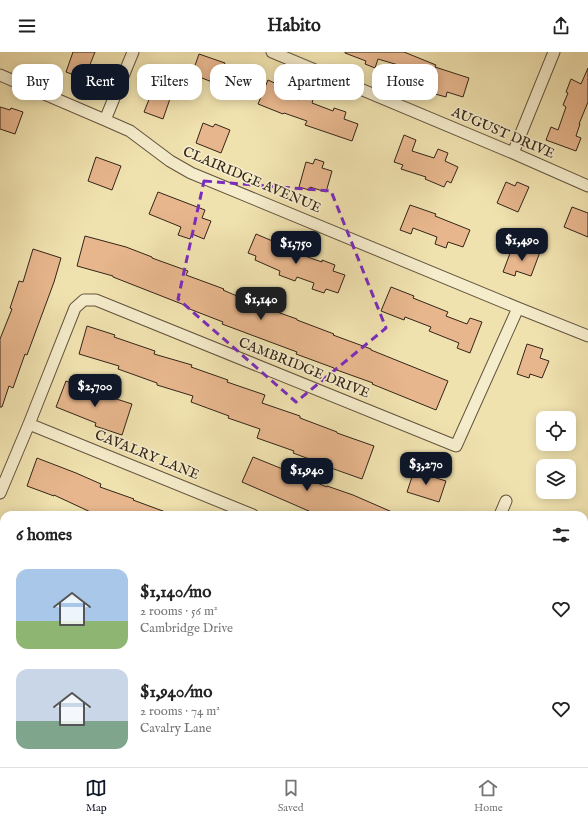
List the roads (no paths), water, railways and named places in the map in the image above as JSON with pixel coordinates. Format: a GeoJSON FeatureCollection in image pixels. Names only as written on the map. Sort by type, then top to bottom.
{"type":"FeatureCollection","features":[{"type":"Feature","properties":{"kind":"street"},"geometry":{"type":"LineString","coordinates":[[105,120],[133,52]]}},
{"type":"Feature","properties":{"kind":"street","name":"AUGUST DRIVE"},"geometry":{"type":"LineString","coordinates":[[272,52],[588,186]]}},
{"type":"Feature","properties":{"kind":"street"},"geometry":{"type":"LineString","coordinates":[[513,153],[554,52]]}},
{"type":"Feature","properties":{"kind":"street","name":"CLAIRIDGE AVENUE"},"geometry":{"type":"LineString","coordinates":[[0,75],[130,131],[170,161],[191,173],[588,336]]}},
{"type":"Feature","properties":{"kind":"street","name":"CAMBRIDGE DRIVE"},"geometry":{"type":"LineString","coordinates":[[0,493],[75,308],[84,300],[96,300],[456,446],[518,308]]}},
{"type":"Feature","properties":{"kind":"street","name":"CAVALRY LANE"},"geometry":{"type":"LineString","coordinates":[[29,424],[243,511]]}},
{"type":"Feature","properties":{"kind":"street"},"geometry":{"type":"LineString","coordinates":[[502,511],[506,501]]}}]}
